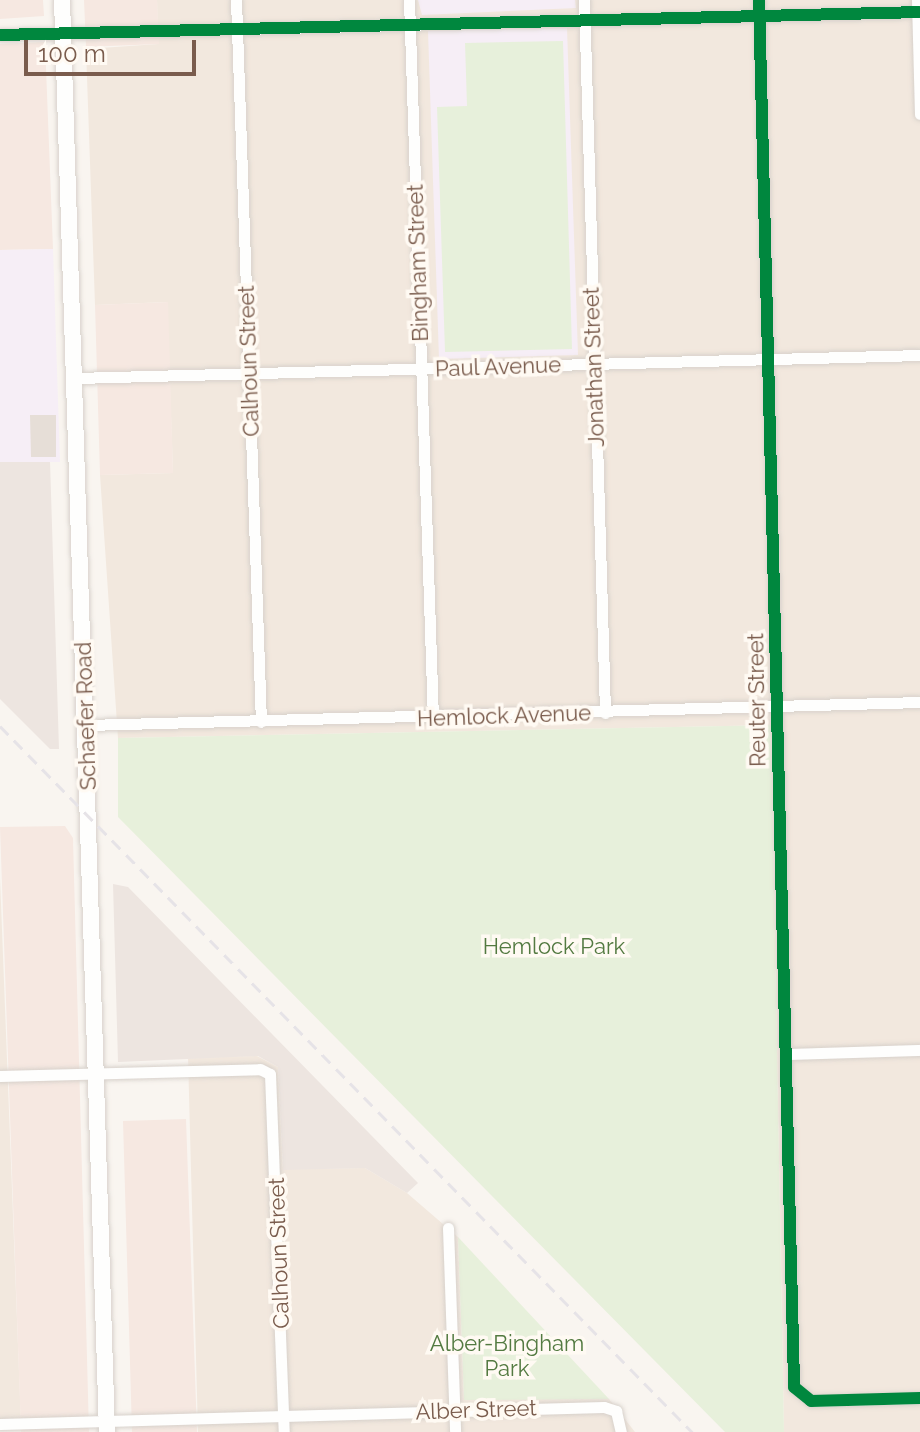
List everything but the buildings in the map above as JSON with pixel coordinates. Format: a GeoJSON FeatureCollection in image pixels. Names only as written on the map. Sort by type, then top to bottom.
{"type":"FeatureCollection","features":[{"type":"Feature","properties":{"kind":"main road","name":"Schaefer Road"},"geometry":{"type":"LineString","coordinates":[[62,0],[107,1427]]}},
{"type":"Feature","properties":{"kind":"street","name":"Calhoun Street"},"geometry":{"type":"LineString","coordinates":[[236,0],[261,722]]}},
{"type":"Feature","properties":{"kind":"street","name":"Bingham Street"},"geometry":{"type":"LineString","coordinates":[[409,0],[433,718]]}},
{"type":"Feature","properties":{"kind":"street","name":"Jonathan Street"},"geometry":{"type":"LineString","coordinates":[[584,0],[605,713]]}},
{"type":"Feature","properties":{"kind":"street","name":"Reuter Street"},"geometry":{"type":"LineString","coordinates":[[759,0],[794,1387],[800,1396],[860,1400],[920,1398]]}},
{"type":"Feature","properties":{"kind":"street"},"geometry":{"type":"LineString","coordinates":[[0,35],[918,8],[920,114]]}},
{"type":"Feature","properties":{"kind":"street","name":"Paul Avenue"},"geometry":{"type":"LineString","coordinates":[[76,378],[920,355]]}},
{"type":"Feature","properties":{"kind":"street","name":"Hemlock Avenue"},"geometry":{"type":"LineString","coordinates":[[87,725],[433,718],[920,702]]}},
{"type":"Feature","properties":{"kind":"street"},"geometry":{"type":"LineString","coordinates":[[786,1054],[920,1050]]}},
{"type":"Feature","properties":{"kind":"street","name":"Calhoun Street"},"geometry":{"type":"LineString","coordinates":[[96,1074],[260,1069],[270,1074],[284,1432]]}},
{"type":"Feature","properties":{"kind":"street"},"geometry":{"type":"LineString","coordinates":[[0,1076],[96,1074]]}},
{"type":"Feature","properties":{"kind":"street"},"geometry":{"type":"LineString","coordinates":[[448,1228],[455,1432]]}},
{"type":"Feature","properties":{"kind":"street","name":"Alber Street"},"geometry":{"type":"LineString","coordinates":[[0,1424],[107,1427],[283,1416],[454,1411],[616,1411],[621,1432]]}},
{"type":"Feature","properties":{"kind":"shaded area"},"geometry":{"type":"Polygon","coordinates":[[[0,0],[43,0],[44,16],[0,19],[0,0]]]}},
{"type":"Feature","properties":{"kind":"shaded area"},"geometry":{"type":"Polygon","coordinates":[[[84,0],[157,0],[159,44],[86,47],[84,0]]]}},
{"type":"Feature","properties":{"kind":"shaded area"},"geometry":{"type":"Polygon","coordinates":[[[157,0],[920,0],[920,1432],[784,1432],[771,725],[118,738],[100,475],[173,473],[167,302],[95,305],[86,49],[158,44],[157,0]]]}},
{"type":"Feature","properties":{"kind":"shaded area"},"geometry":{"type":"Polygon","coordinates":[[[418,0],[575,0],[576,8],[422,15],[418,0]]]}},
{"type":"Feature","properties":{"kind":"shaded area"},"geometry":{"type":"Polygon","coordinates":[[[567,28],[578,355],[439,359],[428,31],[567,28]]]}},
{"type":"Feature","properties":{"kind":"shaded area"},"geometry":{"type":"Polygon","coordinates":[[[45,42],[53,249],[0,250],[0,44],[45,42]]]}},
{"type":"Feature","properties":{"kind":"shaded area"},"geometry":{"type":"Polygon","coordinates":[[[53,249],[60,462],[0,462],[0,250],[53,249]]]}},
{"type":"Feature","properties":{"kind":"shaded area"},"geometry":{"type":"Polygon","coordinates":[[[168,302],[173,473],[100,475],[95,305],[168,302]]]}},
{"type":"Feature","properties":{"kind":"shaded area"},"geometry":{"type":"Polygon","coordinates":[[[0,462],[50,462],[59,749],[50,749],[0,699],[0,462]]]}},
{"type":"Feature","properties":{"kind":"shaded area"},"geometry":{"type":"Polygon","coordinates":[[[65,826],[73,838],[89,1432],[21,1432],[0,827],[65,826]]]}},
{"type":"Feature","properties":{"kind":"shaded area"},"geometry":{"type":"Polygon","coordinates":[[[0,878],[21,1423],[0,1422],[0,878]]]}},
{"type":"Feature","properties":{"kind":"shaded area"},"geometry":{"type":"Polygon","coordinates":[[[113,884],[128,887],[418,1183],[407,1193],[365,1168],[283,1170],[278,1067],[258,1056],[118,1062],[113,884]]]}},
{"type":"Feature","properties":{"kind":"shaded area"},"geometry":{"type":"Polygon","coordinates":[[[257,1056],[278,1067],[283,1169],[365,1168],[407,1193],[458,1237],[464,1399],[609,1399],[635,1432],[198,1432],[188,1057],[257,1056]]]}},
{"type":"Feature","properties":{"kind":"shaded area"},"geometry":{"type":"Polygon","coordinates":[[[186,1119],[197,1432],[132,1432],[123,1121],[186,1119]]]}},
{"type":"Feature","properties":{"kind":"green space"},"geometry":{"type":"Polygon","coordinates":[[[563,41],[572,349],[445,352],[437,107],[467,106],[465,43],[563,41]]]}},
{"type":"Feature","properties":{"kind":"green space","name":"Hemlock Park"},"geometry":{"type":"Polygon","coordinates":[[[771,725],[784,1432],[725,1432],[118,817],[118,738],[771,725]]]}},
{"type":"Feature","properties":{"kind":"green space","name":"Alber-Bingham Park"},"geometry":{"type":"Polygon","coordinates":[[[458,1237],[609,1399],[464,1400],[458,1237]]]}},
{"type":"Feature","properties":{"kind":"railway"},"geometry":{"type":"LineString","coordinates":[[0,726],[692,1432]]}},
{"type":"Feature","properties":{"kind":"cycle path"},"geometry":{"type":"LineString","coordinates":[[759,0],[794,1387],[811,1401],[920,1398]]}},
{"type":"Feature","properties":{"kind":"cycle path"},"geometry":{"type":"LineString","coordinates":[[0,35],[920,12]]}}]}
